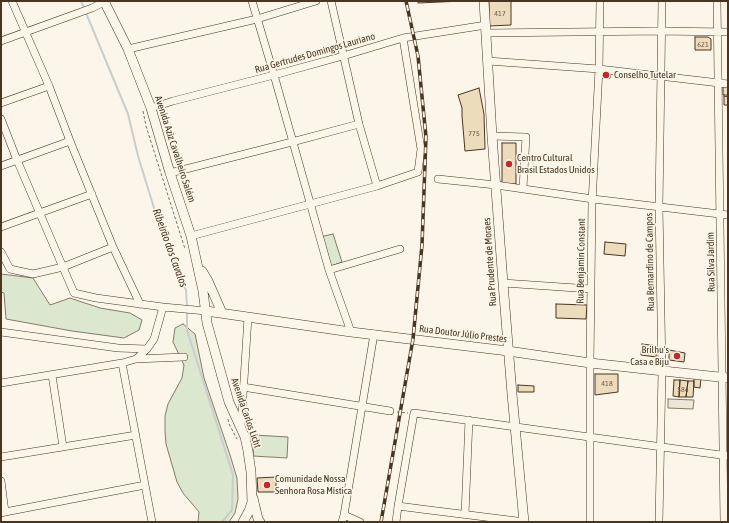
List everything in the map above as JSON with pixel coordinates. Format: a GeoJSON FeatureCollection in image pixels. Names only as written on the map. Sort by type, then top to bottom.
{"type":"FeatureCollection","features":[{"type":"Feature","properties":{"kind":"main road","name":"Avenida Aziz Cavalheiro Salém"},"geometry":{"type":"LineString","coordinates":[[104,1],[128,49],[191,236],[205,298],[206,311]]}},
{"type":"Feature","properties":{"kind":"main road","name":"Rua Prudente de Moraes"},"geometry":{"type":"LineString","coordinates":[[484,1],[492,136],[508,351],[524,522]]}},
{"type":"Feature","properties":{"kind":"main road"},"geometry":{"type":"LineString","coordinates":[[198,266],[208,280],[222,313]]}},
{"type":"Feature","properties":{"kind":"main road","name":"Rua Doutor Júlio Prestes"},"geometry":{"type":"LineString","coordinates":[[206,311],[352,332],[508,351],[590,363],[725,378]]}},
{"type":"Feature","properties":{"kind":"main road","name":"Avenida Carlos Licht"},"geometry":{"type":"LineString","coordinates":[[206,311],[207,323],[229,402],[245,437],[248,451],[251,472],[252,502],[243,522]]}},
{"type":"Feature","properties":{"kind":"main road"},"geometry":{"type":"LineString","coordinates":[[252,493],[260,522]]}},
{"type":"Feature","properties":{"kind":"street"},"geometry":{"type":"LineString","coordinates":[[12,1],[49,86],[113,247],[140,304]]}},
{"type":"Feature","properties":{"kind":"street"},"geometry":{"type":"LineString","coordinates":[[1,42],[92,8],[104,1]]}},
{"type":"Feature","properties":{"kind":"street"},"geometry":{"type":"LineString","coordinates":[[252,1],[329,270],[352,332]]}},
{"type":"Feature","properties":{"kind":"street"},"geometry":{"type":"LineString","coordinates":[[128,49],[258,19],[316,1]]}},
{"type":"Feature","properties":{"kind":"street"},"geometry":{"type":"LineString","coordinates":[[331,1],[359,124],[377,186]]}},
{"type":"Feature","properties":{"kind":"street","name":"Rua Benjamin Constant"},"geometry":{"type":"LineString","coordinates":[[590,522],[591,289],[600,1]]}},
{"type":"Feature","properties":{"kind":"street","name":"Rua Bernardino de Campos"},"geometry":{"type":"LineString","coordinates":[[659,522],[662,371],[659,207],[662,1]]}},
{"type":"Feature","properties":{"kind":"street","name":"Rua Silva Jardim"},"geometry":{"type":"LineString","coordinates":[[717,1],[720,214],[725,378],[726,456],[724,522]]}},
{"type":"Feature","properties":{"kind":"street","name":"Rua Gertrudes Domingos Lauriano"},"geometry":{"type":"LineString","coordinates":[[147,107],[274,75],[403,38],[486,29],[599,32],[728,32]]}},
{"type":"Feature","properties":{"kind":"street"},"geometry":{"type":"LineString","coordinates":[[191,236],[310,205],[377,186],[418,172],[421,148],[403,38]]}},
{"type":"Feature","properties":{"kind":"street"},"geometry":{"type":"LineString","coordinates":[[488,61],[599,69],[728,84]]}},
{"type":"Feature","properties":{"kind":"street"},"geometry":{"type":"LineString","coordinates":[[1,103],[49,86]]}},
{"type":"Feature","properties":{"kind":"street"},"geometry":{"type":"LineString","coordinates":[[1,119],[63,267]]}},
{"type":"Feature","properties":{"kind":"street"},"geometry":{"type":"LineString","coordinates":[[170,173],[359,124]]}},
{"type":"Feature","properties":{"kind":"street"},"geometry":{"type":"LineString","coordinates":[[492,136],[526,137],[523,188]]}},
{"type":"Feature","properties":{"kind":"street"},"geometry":{"type":"LineString","coordinates":[[1,166],[70,141]]}},
{"type":"Feature","properties":{"kind":"street"},"geometry":{"type":"LineString","coordinates":[[438,180],[523,188],[593,199],[728,215]]}},
{"type":"Feature","properties":{"kind":"street"},"geometry":{"type":"LineString","coordinates":[[1,227],[92,194]]}},
{"type":"Feature","properties":{"kind":"street"},"geometry":{"type":"LineString","coordinates":[[1,252],[10,269],[33,274],[63,267],[113,247]]}},
{"type":"Feature","properties":{"kind":"street"},"geometry":{"type":"LineString","coordinates":[[329,270],[400,248]]}},
{"type":"Feature","properties":{"kind":"street","name":"Rua Doutor Júlio Prestes"},"geometry":{"type":"LineString","coordinates":[[63,267],[74,293],[96,298],[206,311]]}},
{"type":"Feature","properties":{"kind":"street"},"geometry":{"type":"LineString","coordinates":[[503,283],[591,289]]}},
{"type":"Feature","properties":{"kind":"street"},"geometry":{"type":"LineString","coordinates":[[136,359],[147,349],[154,339],[163,307]]}},
{"type":"Feature","properties":{"kind":"street"},"geometry":{"type":"LineString","coordinates":[[241,428],[248,317]]}},
{"type":"Feature","properties":{"kind":"street"},"geometry":{"type":"LineString","coordinates":[[1,332],[118,348],[147,349]]}},
{"type":"Feature","properties":{"kind":"street"},"geometry":{"type":"LineString","coordinates":[[360,522],[343,518],[374,334]]}},
{"type":"Feature","properties":{"kind":"street"},"geometry":{"type":"LineString","coordinates":[[1,383],[122,363],[136,359],[184,357]]}},
{"type":"Feature","properties":{"kind":"street"},"geometry":{"type":"LineString","coordinates":[[122,363],[152,522]]}},
{"type":"Feature","properties":{"kind":"street"},"geometry":{"type":"LineString","coordinates":[[52,375],[63,447]]}},
{"type":"Feature","properties":{"kind":"street"},"geometry":{"type":"LineString","coordinates":[[243,387],[390,411]]}},
{"type":"Feature","properties":{"kind":"street"},"geometry":{"type":"LineString","coordinates":[[396,522],[414,413],[590,436],[726,456]]}},
{"type":"Feature","properties":{"kind":"street"},"geometry":{"type":"LineString","coordinates":[[460,522],[462,514],[469,420]]}},
{"type":"Feature","properties":{"kind":"street"},"geometry":{"type":"LineString","coordinates":[[1,457],[136,435]]}},
{"type":"Feature","properties":{"kind":"street"},"geometry":{"type":"LineString","coordinates":[[1,481],[3,512],[145,485]]}},
{"type":"Feature","properties":{"kind":"street"},"geometry":{"type":"LineString","coordinates":[[398,506],[524,522]]}},
{"type":"Feature","properties":{"kind":"path"},"geometry":{"type":"LineString","coordinates":[[147,107],[146,126],[186,252]]}},
{"type":"Feature","properties":{"kind":"path"},"geometry":{"type":"LineString","coordinates":[[390,411],[414,413]]}},
{"type":"Feature","properties":{"kind":"path"},"geometry":{"type":"LineString","coordinates":[[227,416],[229,424],[239,443]]}},
{"type":"Feature","properties":{"kind":"green space"},"geometry":{"type":"Polygon","coordinates":[[[333,234],[342,262],[329,267],[320,237],[333,234]]]}},
{"type":"Feature","properties":{"kind":"green space"},"geometry":{"type":"Polygon","coordinates":[[[1,274],[33,278],[50,305],[70,298],[100,308],[130,313],[142,320],[139,330],[124,338],[72,331],[6,319],[4,293],[1,292],[1,274]]]}},
{"type":"Feature","properties":{"kind":"green space"},"geometry":{"type":"Polygon","coordinates":[[[183,324],[195,334],[204,378],[237,478],[238,499],[235,513],[229,522],[198,522],[199,512],[183,493],[177,482],[166,444],[165,416],[168,404],[182,378],[184,365],[173,342],[175,328],[183,324]]]}},
{"type":"Feature","properties":{"kind":"green space"},"geometry":{"type":"Polygon","coordinates":[[[254,435],[288,437],[287,458],[253,456],[254,435]]]}},
{"type":"Feature","properties":{"kind":"shaded area"},"geometry":{"type":"Polygon","coordinates":[[[668,399],[694,400],[693,409],[668,408],[668,399]]]}},
{"type":"Feature","properties":{"kind":"building"},"geometry":{"type":"Polygon","coordinates":[[[418,1],[463,1],[418,3],[418,1]]]}},
{"type":"Feature","properties":{"kind":"building"},"geometry":{"type":"Polygon","coordinates":[[[489,1],[511,1],[511,25],[489,26],[489,1]]]}},
{"type":"Feature","properties":{"kind":"building"},"geometry":{"type":"Polygon","coordinates":[[[695,37],[708,37],[711,39],[711,50],[695,50],[695,37]]]}},
{"type":"Feature","properties":{"kind":"building","name":"Conselho Tutelar"},"geometry":{"type":"Polygon","coordinates":[[[601,72],[611,72],[610,78],[601,78],[601,72]]]}},
{"type":"Feature","properties":{"kind":"building"},"geometry":{"type":"Polygon","coordinates":[[[723,86],[728,86],[728,95],[723,95],[723,86]]]}},
{"type":"Feature","properties":{"kind":"building"},"geometry":{"type":"Polygon","coordinates":[[[479,88],[484,114],[485,149],[465,151],[462,108],[458,95],[479,88]]]}},
{"type":"Feature","properties":{"kind":"building"},"geometry":{"type":"Polygon","coordinates":[[[724,96],[728,97],[728,105],[724,105],[724,96]]]}},
{"type":"Feature","properties":{"kind":"building","name":"Centro Cultural Brasil Estados Unidos"},"geometry":{"type":"Polygon","coordinates":[[[502,143],[516,143],[516,184],[502,184],[502,143]]]}},
{"type":"Feature","properties":{"kind":"building"},"geometry":{"type":"Polygon","coordinates":[[[605,242],[626,244],[625,256],[604,254],[605,242]]]}},
{"type":"Feature","properties":{"kind":"building"},"geometry":{"type":"Polygon","coordinates":[[[556,304],[587,305],[586,319],[556,318],[556,304]]]}},
{"type":"Feature","properties":{"kind":"building"},"geometry":{"type":"Polygon","coordinates":[[[642,344],[657,346],[656,357],[641,355],[642,344]]]}},
{"type":"Feature","properties":{"kind":"building","name":"Brilhu's Casa e Biju"},"geometry":{"type":"Polygon","coordinates":[[[669,350],[685,353],[684,362],[669,360],[669,350]]]}},
{"type":"Feature","properties":{"kind":"building"},"geometry":{"type":"Polygon","coordinates":[[[595,374],[618,374],[618,392],[595,395],[595,374]]]}},
{"type":"Feature","properties":{"kind":"building"},"geometry":{"type":"Polygon","coordinates":[[[694,377],[701,378],[700,388],[694,387],[694,377]]]}},
{"type":"Feature","properties":{"kind":"building"},"geometry":{"type":"Polygon","coordinates":[[[674,380],[680,380],[679,397],[673,396],[674,380]]]}},
{"type":"Feature","properties":{"kind":"building"},"geometry":{"type":"Polygon","coordinates":[[[680,380],[688,381],[686,397],[679,397],[680,380]]]}},
{"type":"Feature","properties":{"kind":"building"},"geometry":{"type":"Polygon","coordinates":[[[688,381],[694,381],[693,397],[686,397],[688,381]]]}},
{"type":"Feature","properties":{"kind":"building"},"geometry":{"type":"Polygon","coordinates":[[[518,385],[534,386],[534,392],[518,392],[518,385]]]}},
{"type":"Feature","properties":{"kind":"building","name":"Comunidade Nossa Senhora Rosa Mística"},"geometry":{"type":"Polygon","coordinates":[[[276,477],[276,492],[258,492],[257,478],[276,477]]]}},
{"type":"Feature","properties":{"kind":"waterway","name":"Ribeirão dos Cavalos"},"geometry":{"type":"LineString","coordinates":[[81,1],[128,114],[138,156],[158,221],[186,290],[187,307]]}},
{"type":"Feature","properties":{"kind":"waterway","name":"Ribeirão dos Cavalos"},"geometry":{"type":"LineString","coordinates":[[187,311],[187,330],[233,475],[232,510],[222,522]]}},
{"type":"Feature","properties":{"kind":"railway"},"geometry":{"type":"LineString","coordinates":[[381,522],[413,339],[422,245],[426,137],[418,56],[406,1]]}},
{"type":"Feature","properties":{"kind":"place","name":"Conselho Tutelar"},"geometry":{"type":"Point","coordinates":[606,75]}},
{"type":"Feature","properties":{"kind":"place","name":"Centro Cultural Brasil Estados Unidos"},"geometry":{"type":"Point","coordinates":[509,164]}},
{"type":"Feature","properties":{"kind":"place","name":"Brilhu's Casa e Biju"},"geometry":{"type":"Point","coordinates":[677,356]}},
{"type":"Feature","properties":{"kind":"place","name":"Comunidade Nossa Senhora Rosa Mística"},"geometry":{"type":"Point","coordinates":[267,485]}}]}
